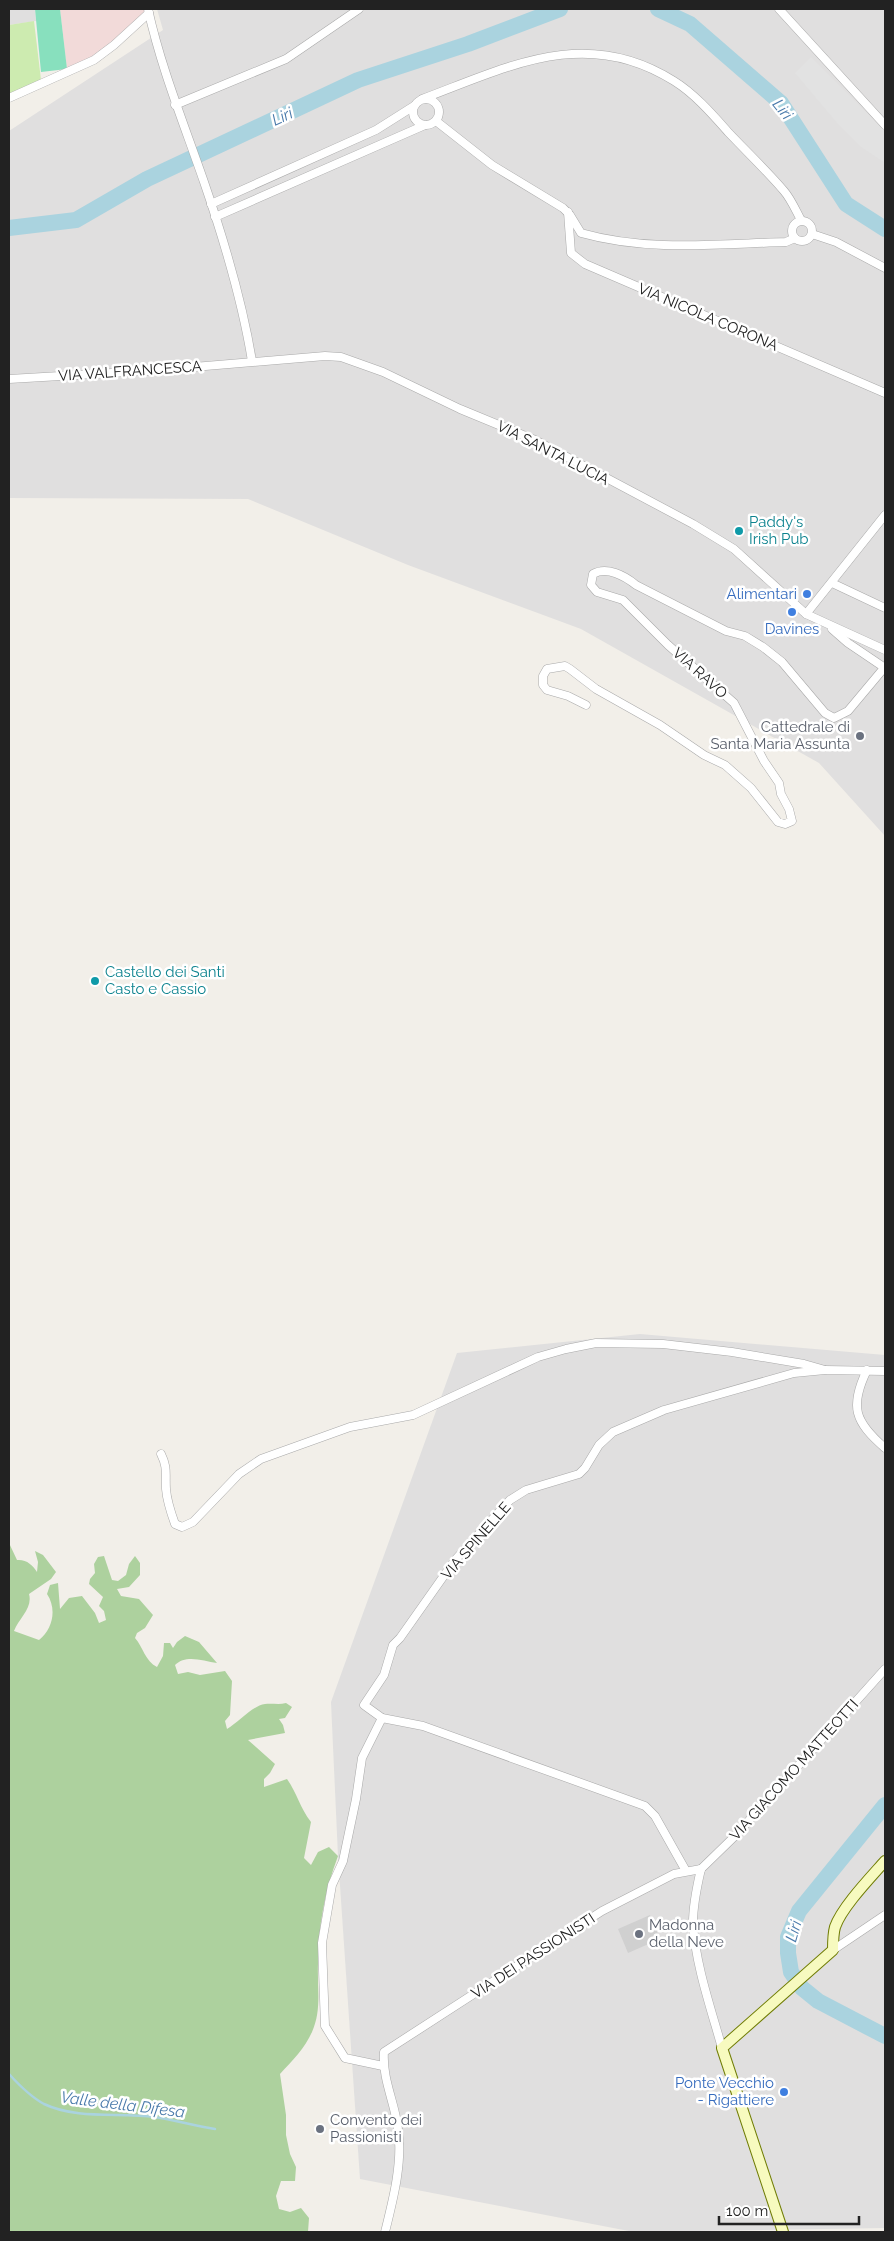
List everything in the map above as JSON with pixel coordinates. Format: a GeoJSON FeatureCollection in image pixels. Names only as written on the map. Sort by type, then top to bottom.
{"type":"FeatureCollection","features":[{"type":"Feature","properties":{"kind":"street"},"geometry":{"type":"LineString","coordinates":[[176,105],[286,59],[359,9]]}},
{"type":"Feature","properties":{"kind":"street"},"geometry":{"type":"LineString","coordinates":[[778,9],[885,125]]}},
{"type":"Feature","properties":{"kind":"street"},"geometry":{"type":"LineString","coordinates":[[9,98],[94,60],[114,45],[148,11],[180,118],[204,182],[244,311],[252,361]]}},
{"type":"Feature","properties":{"kind":"street"},"geometry":{"type":"LineString","coordinates":[[211,204],[376,130],[422,99],[541,57],[565,54],[597,54],[623,58],[675,81],[709,111],[785,192],[801,220],[810,224],[812,234]]}},
{"type":"Feature","properties":{"kind":"street"},"geometry":{"type":"LineString","coordinates":[[215,217],[436,121],[440,113],[437,104],[430,99],[422,99]]}},
{"type":"Feature","properties":{"kind":"street"},"geometry":{"type":"LineString","coordinates":[[414,106],[414,118],[425,125]]}},
{"type":"Feature","properties":{"kind":"street"},"geometry":{"type":"LineString","coordinates":[[436,121],[492,165],[568,212],[581,232],[630,243],[662,246],[786,242],[795,238],[805,241],[812,234]]}},
{"type":"Feature","properties":{"kind":"street","name":"VIA NICOLA CORONA"},"geometry":{"type":"LineString","coordinates":[[568,212],[572,254],[584,264],[885,393]]}},
{"type":"Feature","properties":{"kind":"street"},"geometry":{"type":"LineString","coordinates":[[795,238],[792,232],[793,225],[801,220]]}},
{"type":"Feature","properties":{"kind":"street"},"geometry":{"type":"LineString","coordinates":[[812,234],[836,242],[885,268]]}},
{"type":"Feature","properties":{"kind":"street","name":"VIA SANTA LUCIA"},"geometry":{"type":"LineString","coordinates":[[252,361],[325,356],[341,357],[383,372],[460,409],[535,440],[693,524],[734,549],[806,614],[825,623]]}},
{"type":"Feature","properties":{"kind":"street","name":"VIA VALFRANCESCA"},"geometry":{"type":"LineString","coordinates":[[9,379],[154,370],[252,361]]}},
{"type":"Feature","properties":{"kind":"street"},"geometry":{"type":"LineString","coordinates":[[806,614],[885,515]]}},
{"type":"Feature","properties":{"kind":"street","name":"VIA RAVO"},"geometry":{"type":"LineString","coordinates":[[586,705],[568,696],[547,690],[543,685],[543,676],[547,669],[565,666],[570,668],[596,688],[660,725],[704,755],[725,765],[751,788],[778,822],[785,824],[792,821],[789,809],[781,794],[779,783],[764,761],[734,703],[668,645],[623,600],[598,592],[591,585],[593,574],[608,572],[625,576],[636,585],[726,631],[745,636],[782,662],[825,713],[834,718],[848,711],[884,668]]}},
{"type":"Feature","properties":{"kind":"street"},"geometry":{"type":"LineString","coordinates":[[832,583],[885,608]]}},
{"type":"Feature","properties":{"kind":"street"},"geometry":{"type":"LineString","coordinates":[[825,623],[885,650]]}},
{"type":"Feature","properties":{"kind":"street"},"geometry":{"type":"LineString","coordinates":[[825,623],[848,643],[884,668]]}},
{"type":"Feature","properties":{"kind":"street"},"geometry":{"type":"LineString","coordinates":[[161,1454],[167,1464],[166,1487],[168,1505],[175,1524],[182,1527],[193,1522],[239,1474],[261,1459],[350,1426],[413,1415],[538,1357],[566,1349],[596,1343],[662,1344],[748,1354],[825,1370]]}},
{"type":"Feature","properties":{"kind":"street","name":"VIA SPINELLE"},"geometry":{"type":"LineString","coordinates":[[382,1718],[364,1705],[384,1675],[392,1645],[400,1638],[455,1560],[510,1500],[526,1490],[579,1474],[585,1468],[594,1451],[613,1432],[646,1417],[705,1397],[794,1373],[825,1370],[885,1371]]}},
{"type":"Feature","properties":{"kind":"street"},"geometry":{"type":"LineString","coordinates":[[866,1370],[858,1389],[857,1412],[868,1431],[885,1448]]}},
{"type":"Feature","properties":{"kind":"street","name":"VIA GIACOMO MATTEOTTI"},"geometry":{"type":"LineString","coordinates":[[701,1869],[736,1835],[885,1670]]}},
{"type":"Feature","properties":{"kind":"street"},"geometry":{"type":"LineString","coordinates":[[384,2232],[397,2186],[398,2129],[383,2066],[345,2058],[325,2026],[322,1943],[332,1885],[343,1861],[362,1758],[382,1718],[422,1726],[645,1806],[655,1816],[686,1871]]}},
{"type":"Feature","properties":{"kind":"street"},"geometry":{"type":"LineString","coordinates":[[830,1953],[839,1919],[868,1880],[885,1861]]}},
{"type":"Feature","properties":{"kind":"street"},"geometry":{"type":"LineString","coordinates":[[701,1869],[696,1890],[693,1922],[705,1985],[722,2048],[782,2232]]}},
{"type":"Feature","properties":{"kind":"street","name":"VIA DEI PASSIONISTI"},"geometry":{"type":"LineString","coordinates":[[383,2066],[384,2052],[602,1911],[674,1874],[701,1869]]}},
{"type":"Feature","properties":{"kind":"street"},"geometry":{"type":"LineString","coordinates":[[722,2048],[830,1953],[885,1915]]}},
{"type":"Feature","properties":{"kind":"shaded area"},"geometry":{"type":"Polygon","coordinates":[[[9,9],[35,9],[36,21],[9,25],[9,9]]]}},
{"type":"Feature","properties":{"kind":"shaded area"},"geometry":{"type":"Polygon","coordinates":[[[60,9],[146,9],[146,12],[94,57],[67,69],[60,9]]]}},
{"type":"Feature","properties":{"kind":"shaded area"},"geometry":{"type":"Polygon","coordinates":[[[157,9],[885,9],[885,836],[819,763],[581,629],[408,565],[248,499],[9,498],[9,131],[163,30],[157,9]]]}},
{"type":"Feature","properties":{"kind":"shaded area"},"geometry":{"type":"Polygon","coordinates":[[[811,57],[885,131],[885,163],[861,147],[837,123],[795,73],[811,57]]]}},
{"type":"Feature","properties":{"kind":"shaded area"},"geometry":{"type":"Polygon","coordinates":[[[640,1334],[885,1355],[885,2228],[634,2232],[360,2179],[338,1856],[331,1702],[457,1353],[640,1334]]]}},
{"type":"Feature","properties":{"kind":"shaded area","name":"Madonna della Neve"},"geometry":{"type":"Polygon","coordinates":[[[650,1915],[660,1939],[628,1953],[618,1929],[650,1915]]]}},
{"type":"Feature","properties":{"kind":"green space"},"geometry":{"type":"Polygon","coordinates":[[[35,9],[60,9],[67,69],[41,72],[35,9]]]}},
{"type":"Feature","properties":{"kind":"green space"},"geometry":{"type":"Polygon","coordinates":[[[34,21],[41,80],[9,94],[9,25],[34,21]]]}},
{"type":"Feature","properties":{"kind":"green space"},"geometry":{"type":"Polygon","coordinates":[[[9,1543],[17,1560],[29,1563],[37,1572],[38,1562],[35,1551],[43,1555],[56,1572],[51,1579],[29,1594],[29,1604],[14,1631],[39,1640],[44,1635],[50,1625],[53,1612],[47,1594],[50,1585],[58,1583],[60,1609],[69,1598],[82,1596],[95,1613],[99,1623],[106,1620],[104,1611],[99,1606],[103,1597],[89,1584],[90,1579],[95,1573],[94,1564],[98,1557],[104,1556],[112,1580],[118,1581],[126,1575],[129,1564],[135,1556],[140,1563],[140,1575],[129,1587],[117,1589],[121,1596],[139,1599],[153,1615],[145,1628],[137,1633],[135,1638],[147,1658],[153,1664],[157,1667],[163,1656],[164,1643],[170,1643],[173,1648],[185,1636],[199,1642],[217,1663],[189,1659],[175,1665],[178,1674],[188,1672],[200,1675],[225,1671],[232,1681],[230,1715],[225,1721],[227,1729],[260,1705],[286,1703],[292,1707],[285,1718],[279,1719],[285,1733],[248,1740],[275,1764],[264,1779],[264,1787],[287,1779],[311,1822],[304,1858],[311,1865],[318,1852],[329,1847],[338,1856],[329,1882],[321,1923],[318,1950],[318,2007],[315,2024],[302,2049],[280,2074],[286,2115],[286,2135],[290,2154],[296,2167],[295,2181],[281,2181],[276,2196],[279,2209],[290,2212],[301,2208],[309,2218],[308,2232],[9,2232],[9,1543]]]}},
{"type":"Feature","properties":{"kind":"waterway","name":"Liri"},"geometry":{"type":"LineString","coordinates":[[9,228],[76,220],[147,179],[358,80],[468,44],[560,9]]}},
{"type":"Feature","properties":{"kind":"waterway","name":"Liri"},"geometry":{"type":"LineString","coordinates":[[658,9],[690,24],[781,103],[846,204],[885,229]]}},
{"type":"Feature","properties":{"kind":"waterway","name":"Liri"},"geometry":{"type":"LineString","coordinates":[[885,1805],[799,1911],[788,1937],[791,1972],[802,1988],[818,2001],[885,2036]]}},
{"type":"Feature","properties":{"kind":"waterway","name":"Valle della Difesa"},"geometry":{"type":"LineString","coordinates":[[9,2074],[34,2098],[57,2109],[85,2114],[155,2117],[215,2129]]}},
{"type":"Feature","properties":{"kind":"place","name":"Paddy's Irish Pub"},"geometry":{"type":"Point","coordinates":[739,531]}},
{"type":"Feature","properties":{"kind":"place","name":"Alimentari"},"geometry":{"type":"Point","coordinates":[807,594]}},
{"type":"Feature","properties":{"kind":"place","name":"Davines"},"geometry":{"type":"Point","coordinates":[792,612]}},
{"type":"Feature","properties":{"kind":"place","name":"Cattedrale di Santa Maria Assunta"},"geometry":{"type":"Point","coordinates":[860,736]}},
{"type":"Feature","properties":{"kind":"place","name":"Castello dei Santi Casto e Cassio"},"geometry":{"type":"Point","coordinates":[95,981]}},
{"type":"Feature","properties":{"kind":"place","name":"Madonna della Neve"},"geometry":{"type":"Point","coordinates":[639,1934]}},
{"type":"Feature","properties":{"kind":"place","name":"Ponte Vecchio - Rigattiere"},"geometry":{"type":"Point","coordinates":[784,2092]}},
{"type":"Feature","properties":{"kind":"place","name":"Convento dei Passionisti"},"geometry":{"type":"Point","coordinates":[320,2129]}}]}
